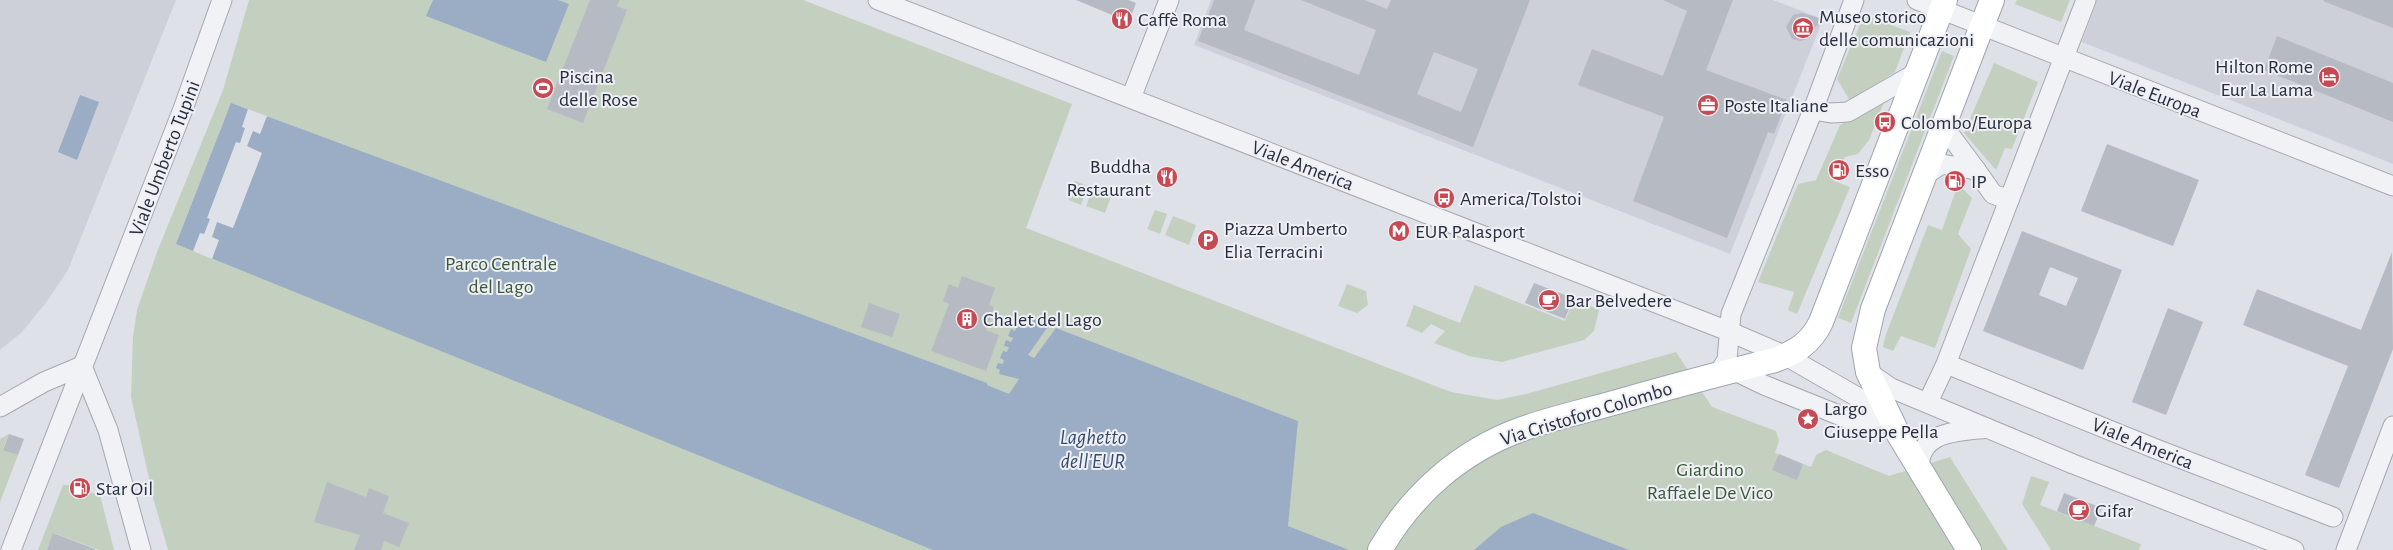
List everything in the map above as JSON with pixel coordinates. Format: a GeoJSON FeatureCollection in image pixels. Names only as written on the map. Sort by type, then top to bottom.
{"type":"FeatureCollection","features":[{"type":"Feature","properties":{"kind":"main road"},"geometry":{"type":"LineString","coordinates":[[1969,550],[1887,414],[1868,372],[1864,348],[1868,324],[1992,0]]}},
{"type":"Feature","properties":{"kind":"main road","name":"Via Cristoforo Colombo"},"geometry":{"type":"LineString","coordinates":[[1380,550],[1400,518],[1425,490],[1445,472],[1480,448],[1509,434],[1542,422],[1786,356],[1803,346],[1818,328],[1943,4]]}},
{"type":"Feature","properties":{"kind":"street","name":"Viale Umberto Tupini"},"geometry":{"type":"LineString","coordinates":[[10,550],[199,68],[222,0]]}},
{"type":"Feature","properties":{"kind":"street","name":"Viale America"},"geometry":{"type":"LineString","coordinates":[[878,0],[1728,331]]}},
{"type":"Feature","properties":{"kind":"street"},"geometry":{"type":"LineString","coordinates":[[1131,98],[1169,0]]}},
{"type":"Feature","properties":{"kind":"street"},"geometry":{"type":"LineString","coordinates":[[1854,0],[1813,110],[1731,314],[1725,372],[1764,385],[1861,424],[1887,414]]}},
{"type":"Feature","properties":{"kind":"street","name":"Viale Europa"},"geometry":{"type":"LineString","coordinates":[[1917,0],[1943,4],[1983,25],[2064,59],[2393,186]]}},
{"type":"Feature","properties":{"kind":"street"},"geometry":{"type":"LineString","coordinates":[[1928,402],[1946,364],[2086,0]]}},
{"type":"Feature","properties":{"kind":"street"},"geometry":{"type":"LineString","coordinates":[[1813,110],[1831,113],[1848,112],[1916,73]]}},
{"type":"Feature","properties":{"kind":"street"},"geometry":{"type":"LineString","coordinates":[[1944,127],[1993,194],[2008,200]]}},
{"type":"Feature","properties":{"kind":"street"},"geometry":{"type":"LineString","coordinates":[[1925,175],[1942,164],[1976,170]]}},
{"type":"Feature","properties":{"kind":"street"},"geometry":{"type":"LineString","coordinates":[[1728,331],[1786,356],[1887,414]]}},
{"type":"Feature","properties":{"kind":"street"},"geometry":{"type":"LineString","coordinates":[[0,407],[36,386],[82,366],[105,420],[116,453],[141,550]]}},
{"type":"Feature","properties":{"kind":"street","name":"Viale America"},"geometry":{"type":"LineString","coordinates":[[1954,367],[2156,449],[2333,517]]}},
{"type":"Feature","properties":{"kind":"street"},"geometry":{"type":"LineString","coordinates":[[1868,372],[1892,388],[2073,464],[2294,550]]}},
{"type":"Feature","properties":{"kind":"street"},"geometry":{"type":"LineString","coordinates":[[2346,550],[2393,426]]}},
{"type":"Feature","properties":{"kind":"street"},"geometry":{"type":"LineString","coordinates":[[1919,469],[1922,450],[1933,439],[1952,433],[1989,428]]}},
{"type":"Feature","properties":{"kind":"shaded area"},"geometry":{"type":"Polygon","coordinates":[[[0,0],[176,0],[68,270],[45,304],[21,333],[0,350],[0,0]]]}},
{"type":"Feature","properties":{"kind":"shaded area"},"geometry":{"type":"Polygon","coordinates":[[[1211,0],[1773,0],[1823,19],[1730,254],[1194,45],[1211,0]]]}},
{"type":"Feature","properties":{"kind":"shaded area"},"geometry":{"type":"Polygon","coordinates":[[[2097,0],[2393,0],[2393,164],[2082,42],[2097,0]]]}},
{"type":"Feature","properties":{"kind":"green space","name":"Parco Centrale del Lago"},"geometry":{"type":"Polygon","coordinates":[[[249,0],[803,0],[1072,104],[1026,228],[1451,392],[1497,400],[1526,394],[1676,352],[1712,407],[1776,431],[1779,441],[1775,453],[1811,467],[1816,455],[1826,450],[1889,476],[1950,457],[2008,550],[168,550],[154,501],[131,397],[133,337],[137,310],[157,252],[223,90],[249,0]]]}},
{"type":"Feature","properties":{"kind":"green space"},"geometry":{"type":"Polygon","coordinates":[[[2017,0],[2070,0],[2061,22],[2015,4],[2017,0]]]}},
{"type":"Feature","properties":{"kind":"green space"},"geometry":{"type":"Polygon","coordinates":[[[1864,15],[1910,32],[1895,72],[1850,101],[1837,79],[1864,15]]]}},
{"type":"Feature","properties":{"kind":"green space"},"geometry":{"type":"Polygon","coordinates":[[[1942,51],[1954,56],[1851,323],[1838,318],[1942,51]]]}},
{"type":"Feature","properties":{"kind":"green space"},"geometry":{"type":"Polygon","coordinates":[[[1994,63],[2038,82],[2012,149],[2005,148],[1996,170],[1964,133],[1994,63]]]}},
{"type":"Feature","properties":{"kind":"green space"},"geometry":{"type":"Polygon","coordinates":[[[1884,102],[1869,140],[1858,154],[1845,157],[1834,181],[1850,187],[1797,314],[1788,310],[1794,292],[1758,282],[1798,184],[1816,180],[1840,125],[1884,102]]]}},
{"type":"Feature","properties":{"kind":"green space"},"geometry":{"type":"Polygon","coordinates":[[[1075,181],[1088,186],[1081,205],[1069,200],[1068,188],[1075,181]]]}},
{"type":"Feature","properties":{"kind":"green space"},"geometry":{"type":"Polygon","coordinates":[[[1958,184],[1972,198],[1958,234],[1971,249],[1935,348],[1901,336],[1893,351],[1883,347],[1885,337],[1928,225],[1942,230],[1958,184]]]}},
{"type":"Feature","properties":{"kind":"green space"},"geometry":{"type":"Polygon","coordinates":[[[1094,187],[1112,194],[1105,213],[1086,206],[1094,187]]]}},
{"type":"Feature","properties":{"kind":"green space"},"geometry":{"type":"Polygon","coordinates":[[[1155,210],[1167,214],[1160,234],[1147,229],[1155,210]]]}},
{"type":"Feature","properties":{"kind":"green space"},"geometry":{"type":"Polygon","coordinates":[[[1173,216],[1196,225],[1189,245],[1165,235],[1173,216]]]}},
{"type":"Feature","properties":{"kind":"green space"},"geometry":{"type":"Polygon","coordinates":[[[1347,284],[1366,291],[1368,305],[1357,313],[1338,306],[1347,284]]]}},
{"type":"Feature","properties":{"kind":"green space"},"geometry":{"type":"Polygon","coordinates":[[[1475,285],[1565,321],[1574,299],[1599,310],[1594,331],[1584,340],[1502,362],[1469,356],[1434,343],[1445,331],[1431,324],[1422,333],[1406,326],[1414,305],[1460,323],[1475,285]]]}},
{"type":"Feature","properties":{"kind":"green space"},"geometry":{"type":"Polygon","coordinates":[[[9,434],[3,449],[18,455],[0,502],[0,439],[9,434]]]}},
{"type":"Feature","properties":{"kind":"green space"},"geometry":{"type":"Polygon","coordinates":[[[2031,476],[2049,482],[2040,505],[2141,544],[2139,550],[2051,550],[2022,504],[2031,476]]]}},
{"type":"Feature","properties":{"kind":"green space"},"geometry":{"type":"Polygon","coordinates":[[[63,485],[75,485],[72,495],[82,498],[85,491],[100,495],[114,550],[99,550],[54,533],[47,550],[38,550],[63,485]]]}},
{"type":"Feature","properties":{"kind":"water"},"geometry":{"type":"Polygon","coordinates":[[[433,0],[558,0],[569,4],[546,62],[426,16],[433,0]]]}},
{"type":"Feature","properties":{"kind":"water"},"geometry":{"type":"Polygon","coordinates":[[[80,95],[99,102],[77,160],[58,152],[80,95]]]}},
{"type":"Feature","properties":{"kind":"water","name":"Laghetto dell'EUR"},"geometry":{"type":"Polygon","coordinates":[[[231,103],[987,383],[987,385],[1009,394],[1019,379],[999,374],[1000,370],[996,368],[998,363],[1003,364],[1004,360],[1000,358],[1003,351],[1007,352],[1009,347],[1004,346],[1006,340],[1011,342],[1013,338],[1008,336],[1011,329],[1015,331],[1017,326],[1013,324],[1014,320],[1019,321],[1022,315],[1049,325],[1028,355],[1034,358],[1056,328],[1298,421],[1288,526],[1349,550],[933,550],[176,244],[231,103]]]}},
{"type":"Feature","properties":{"kind":"water"},"geometry":{"type":"Polygon","coordinates":[[[1533,513],[1629,550],[1474,550],[1501,527],[1533,513]]]}},
{"type":"Feature","properties":{"kind":"pier"},"geometry":{"type":"Polygon","coordinates":[[[248,109],[267,116],[260,134],[253,131],[247,146],[262,153],[233,228],[217,222],[212,237],[219,240],[212,259],[193,251],[200,233],[204,234],[210,219],[207,218],[236,142],[240,143],[245,128],[242,127],[248,109]]]}},
{"type":"Feature","properties":{"kind":"building"},"geometry":{"type":"Polygon","coordinates":[[[590,0],[620,0],[617,6],[627,10],[583,123],[547,109],[590,0]]]}},
{"type":"Feature","properties":{"kind":"building"},"geometry":{"type":"Polygon","coordinates":[[[1076,0],[1128,0],[1136,3],[1129,22],[1076,0]]]}},
{"type":"Feature","properties":{"kind":"building"},"geometry":{"type":"Polygon","coordinates":[[[1214,0],[1255,0],[1244,30],[1359,75],[1376,30],[1301,0],[1365,0],[1387,9],[1391,0],[1530,0],[1473,147],[1198,41],[1214,0]],[[1434,52],[1417,94],[1461,112],[1478,69],[1434,52]]]}},
{"type":"Feature","properties":{"kind":"building","name":"Poste Italiane"},"geometry":{"type":"Polygon","coordinates":[[[1663,0],[1733,0],[1706,70],[1787,100],[1774,134],[1768,132],[1727,238],[1633,201],[1664,117],[1578,85],[1592,49],[1663,76],[1687,11],[1663,0]]]}},
{"type":"Feature","properties":{"kind":"building"},"geometry":{"type":"Polygon","coordinates":[[[2393,0],[2393,28],[2323,1],[2393,0]]]}},
{"type":"Feature","properties":{"kind":"building"},"geometry":{"type":"Polygon","coordinates":[[[1802,13],[1828,21],[1816,26],[1810,38],[1801,41],[1792,39],[1786,27],[1793,15],[1802,13]]]}},
{"type":"Feature","properties":{"kind":"building","name":"Hilton Rome Eur La Lama"},"geometry":{"type":"Polygon","coordinates":[[[2277,36],[2393,83],[2393,122],[2264,70],[2277,36]]]}},
{"type":"Feature","properties":{"kind":"building"},"geometry":{"type":"Polygon","coordinates":[[[2107,144],[2199,180],[2173,246],[2081,211],[2107,144]]]}},
{"type":"Feature","properties":{"kind":"building"},"geometry":{"type":"Polygon","coordinates":[[[2022,231],[2122,270],[2083,370],[1983,331],[2022,231]],[[2050,267],[2039,295],[2066,306],[2078,278],[2050,267]]]}},
{"type":"Feature","properties":{"kind":"building"},"geometry":{"type":"Polygon","coordinates":[[[2392,252],[2393,349],[2339,488],[2305,475],[2348,366],[2243,325],[2257,289],[2361,330],[2392,252]]]}},
{"type":"Feature","properties":{"kind":"building","name":"Chalet del Lago"},"geometry":{"type":"Polygon","coordinates":[[[962,276],[995,288],[989,305],[994,307],[986,330],[999,335],[986,371],[931,351],[949,304],[943,301],[949,284],[958,288],[962,276]]]}},
{"type":"Feature","properties":{"kind":"building","name":"Bar Belvedere"},"geometry":{"type":"Polygon","coordinates":[[[1534,283],[1573,298],[1565,319],[1525,303],[1534,283]]]}},
{"type":"Feature","properties":{"kind":"building"},"geometry":{"type":"Polygon","coordinates":[[[869,303],[900,314],[892,337],[861,327],[869,303]]]}},
{"type":"Feature","properties":{"kind":"building"},"geometry":{"type":"Polygon","coordinates":[[[2168,308],[2203,322],[2166,415],[2132,402],[2168,308]]]}},
{"type":"Feature","properties":{"kind":"building"},"geometry":{"type":"Polygon","coordinates":[[[9,434],[24,439],[18,455],[3,450],[9,434]]]}},
{"type":"Feature","properties":{"kind":"building"},"geometry":{"type":"Polygon","coordinates":[[[1779,454],[1803,464],[1797,480],[1772,470],[1779,454]]]}},
{"type":"Feature","properties":{"kind":"building"},"geometry":{"type":"Polygon","coordinates":[[[327,482],[366,497],[369,488],[389,496],[383,513],[409,523],[399,547],[384,541],[381,550],[354,550],[360,535],[314,522],[327,482]]]}},
{"type":"Feature","properties":{"kind":"building","name":"Gifar"},"geometry":{"type":"Polygon","coordinates":[[[2064,493],[2102,508],[2094,526],[2057,511],[2064,493]]]}},
{"type":"Feature","properties":{"kind":"building"},"geometry":{"type":"Polygon","coordinates":[[[53,533],[95,549],[95,550],[47,550],[53,533]]]}},
{"type":"Feature","properties":{"kind":"place","name":"Caffè Roma"},"geometry":{"type":"Point","coordinates":[1122,19]}},
{"type":"Feature","properties":{"kind":"place","name":"Museo storico delle comunicazioni"},"geometry":{"type":"Point","coordinates":[1803,28]}},
{"type":"Feature","properties":{"kind":"place","name":"Hilton Rome Eur La Lama"},"geometry":{"type":"Point","coordinates":[2329,77]}},
{"type":"Feature","properties":{"kind":"place","name":"Piscina delle Rose"},"geometry":{"type":"Point","coordinates":[543,88]}},
{"type":"Feature","properties":{"kind":"place","name":"Poste Italiane"},"geometry":{"type":"Point","coordinates":[1708,105]}},
{"type":"Feature","properties":{"kind":"place","name":"Colombo/Europa"},"geometry":{"type":"Point","coordinates":[1885,122]}},
{"type":"Feature","properties":{"kind":"place","name":"Esso"},"geometry":{"type":"Point","coordinates":[1839,170]}},
{"type":"Feature","properties":{"kind":"place","name":"Buddha Restaurant"},"geometry":{"type":"Point","coordinates":[1167,177]}},
{"type":"Feature","properties":{"kind":"place","name":"IP"},"geometry":{"type":"Point","coordinates":[1955,181]}},
{"type":"Feature","properties":{"kind":"place","name":"America/Tolstoi"},"geometry":{"type":"Point","coordinates":[1444,198]}},
{"type":"Feature","properties":{"kind":"place","name":"EUR Palasport"},"geometry":{"type":"Point","coordinates":[1399,231]}},
{"type":"Feature","properties":{"kind":"place","name":"Piazza Umberto Elia Terracini"},"geometry":{"type":"Point","coordinates":[1208,240]}},
{"type":"Feature","properties":{"kind":"place","name":"Bar Belvedere"},"geometry":{"type":"Point","coordinates":[1549,300]}},
{"type":"Feature","properties":{"kind":"place","name":"Chalet del Lago"},"geometry":{"type":"Point","coordinates":[967,319]}},
{"type":"Feature","properties":{"kind":"place","name":"Largo Giuseppe Pella"},"geometry":{"type":"Point","coordinates":[1808,419]}},
{"type":"Feature","properties":{"kind":"place","name":"Star Oil"},"geometry":{"type":"Point","coordinates":[80,488]}},
{"type":"Feature","properties":{"kind":"place","name":"Gifar"},"geometry":{"type":"Point","coordinates":[2079,510]}},
{"type":"Feature","properties":{"kind":"park label","name":"Giardino Raffaele De Vico"},"geometry":{"type":"Point","coordinates":[1710,480]}}]}
